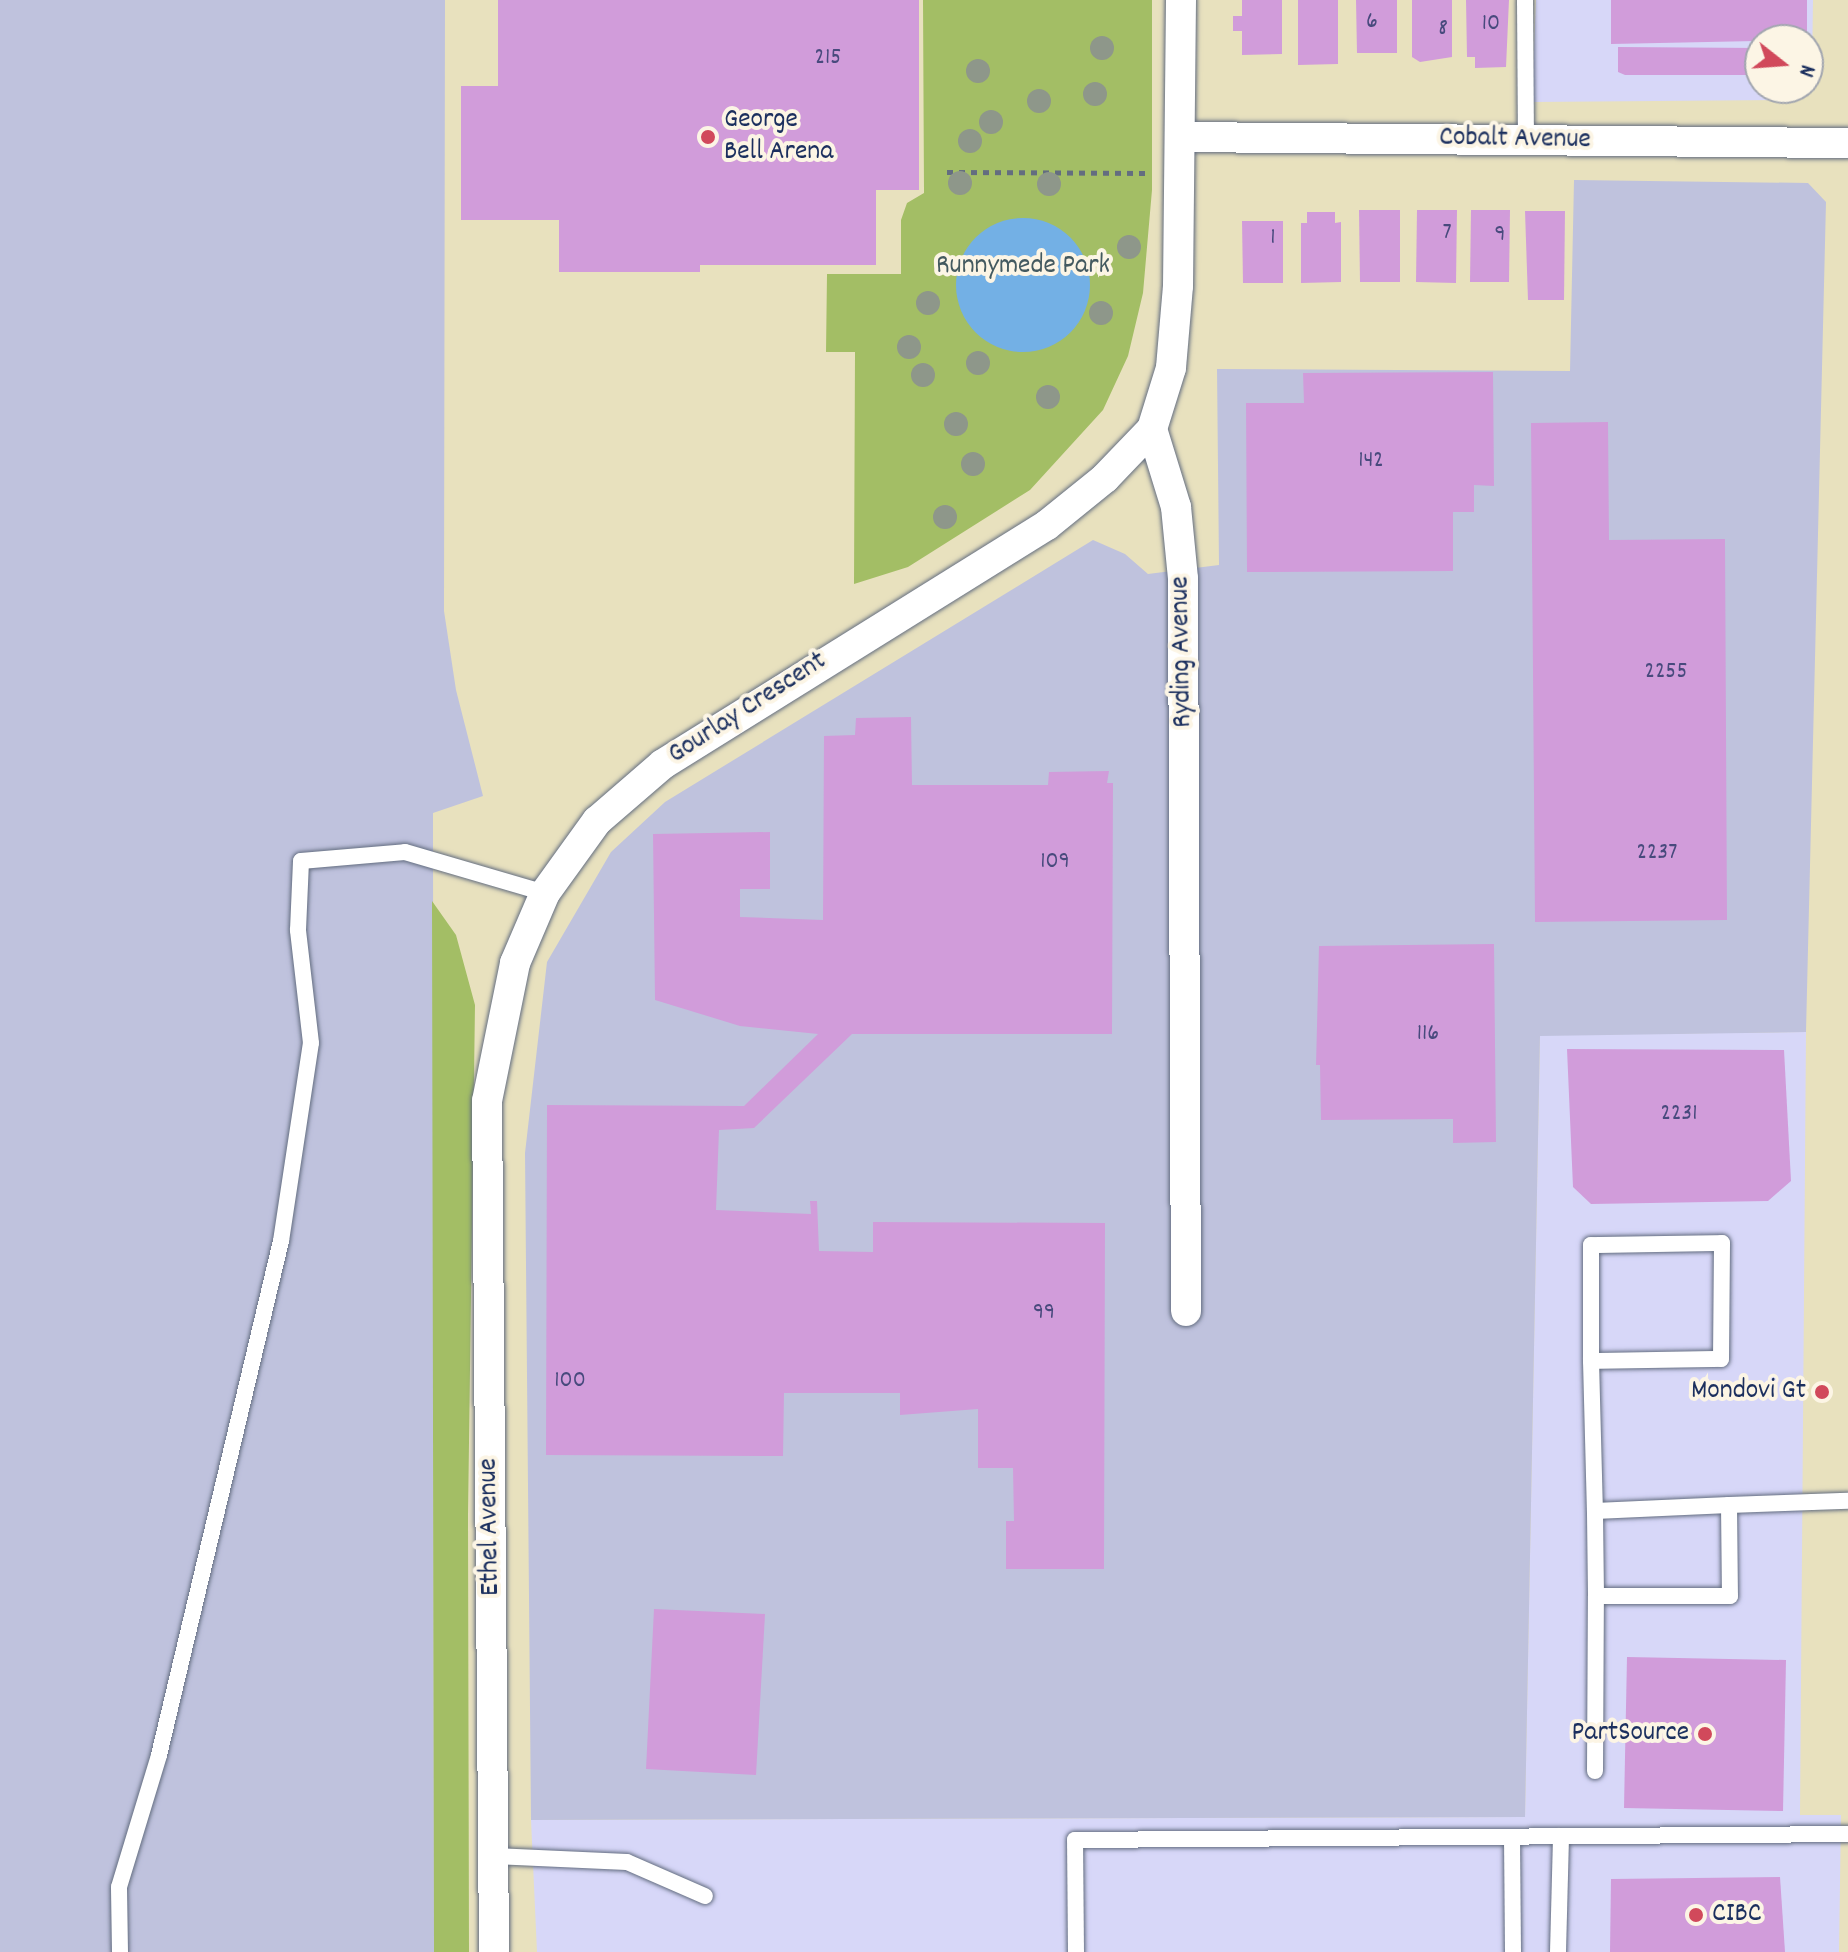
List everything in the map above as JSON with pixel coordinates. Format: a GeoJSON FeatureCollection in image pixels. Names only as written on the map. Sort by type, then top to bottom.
{"type":"FeatureCollection","features":[{"type":"Feature","properties":{"kind":"street"},"geometry":{"type":"LineString","coordinates":[[1152,429],[1171,368],[1181,137],[1181,0]]}},
{"type":"Feature","properties":{"kind":"street","name":"Cobalt Avenue"},"geometry":{"type":"LineString","coordinates":[[1181,137],[1848,143]]}},
{"type":"Feature","properties":{"kind":"street","name":"Gourlay Crescent"},"geometry":{"type":"LineString","coordinates":[[487,1101],[515,963],[545,893],[597,821],[663,764],[1047,525],[1105,478],[1152,429]]}},
{"type":"Feature","properties":{"kind":"street","name":"Ryding Avenue"},"geometry":{"type":"LineString","coordinates":[[1152,429],[1176,507],[1183,579],[1186,1311]]}},
{"type":"Feature","properties":{"kind":"street","name":"Ethel Avenue"},"geometry":{"type":"LineString","coordinates":[[487,1101],[494,1952]]}},
{"type":"Feature","properties":{"kind":"lane"},"geometry":{"type":"LineString","coordinates":[[1525,0],[1526,140]]}},
{"type":"Feature","properties":{"kind":"lane"},"geometry":{"type":"LineString","coordinates":[[120,1952],[119,1887],[159,1755],[281,1241],[311,1043],[298,930],[301,861],[405,852],[545,893]]}},
{"type":"Feature","properties":{"kind":"lane"},"geometry":{"type":"LineString","coordinates":[[1591,1361],[1721,1359],[1722,1243],[1591,1245],[1591,1361],[1596,1596],[1595,1771]]}},
{"type":"Feature","properties":{"kind":"lane"},"geometry":{"type":"LineString","coordinates":[[1595,1511],[1848,1501]]}},
{"type":"Feature","properties":{"kind":"lane"},"geometry":{"type":"LineString","coordinates":[[1596,1596],[1730,1596],[1729,1505]]}},
{"type":"Feature","properties":{"kind":"lane"},"geometry":{"type":"LineString","coordinates":[[1076,1952],[1075,1840],[1848,1834]]}},
{"type":"Feature","properties":{"kind":"lane"},"geometry":{"type":"LineString","coordinates":[[1558,1952],[1561,1836]]}},
{"type":"Feature","properties":{"kind":"lane"},"geometry":{"type":"LineString","coordinates":[[1512,1837],[1513,1952]]}},
{"type":"Feature","properties":{"kind":"lane"},"geometry":{"type":"LineString","coordinates":[[494,1856],[627,1862],[705,1896]]}},
{"type":"Feature","properties":{"kind":"path"},"geometry":{"type":"LineString","coordinates":[[947,172],[1145,173]]}},
{"type":"Feature","properties":{"kind":"shaded area"},"geometry":{"type":"Polygon","coordinates":[[[0,0],[445,0],[444,611],[456,690],[483,796],[433,813],[434,1952],[0,1952],[0,0]]]}},
{"type":"Feature","properties":{"kind":"shaded area"},"geometry":{"type":"Polygon","coordinates":[[[1536,0],[1813,0],[1813,24],[1744,24],[1744,100],[1532,102],[1536,0]]]}},
{"type":"Feature","properties":{"kind":"shaded area"},"geometry":{"type":"Polygon","coordinates":[[[1574,180],[1808,183],[1826,202],[1806,1032],[1540,1036],[1525,1817],[531,1820],[525,1153],[547,962],[611,852],[665,802],[1093,540],[1125,554],[1148,574],[1219,565],[1217,369],[1570,371],[1574,180]]]}},
{"type":"Feature","properties":{"kind":"shaded area"},"geometry":{"type":"Polygon","coordinates":[[[1806,1032],[1800,1815],[1841,1815],[1839,1952],[537,1952],[531,1820],[1525,1817],[1540,1035],[1806,1032]]]}},
{"type":"Feature","properties":{"kind":"green space","name":"Runnymede Park"},"geometry":{"type":"Polygon","coordinates":[[[923,0],[1152,0],[1152,190],[1143,293],[1128,356],[1103,410],[1030,490],[908,567],[854,584],[855,352],[826,352],[827,274],[901,274],[901,220],[907,203],[924,193],[923,0]]]}},
{"type":"Feature","properties":{"kind":"green space"},"geometry":{"type":"Polygon","coordinates":[[[432,901],[456,935],[475,1005],[468,1515],[469,1952],[434,1952],[432,901]]]}},
{"type":"Feature","properties":{"kind":"water"},"geometry":{"type":"Polygon","coordinates":[[[1023,218],[1049,223],[1070,238],[1085,259],[1090,285],[1085,311],[1070,332],[1049,347],[1023,352],[997,347],[976,332],[961,311],[956,285],[961,259],[976,238],[997,223],[1023,218]]]}},
{"type":"Feature","properties":{"kind":"building","name":"George Bell Arena"},"geometry":{"type":"Polygon","coordinates":[[[498,0],[919,0],[919,190],[876,190],[876,265],[700,265],[700,272],[559,272],[559,220],[461,220],[461,86],[498,86],[498,0]]]}},
{"type":"Feature","properties":{"kind":"building"},"geometry":{"type":"Polygon","coordinates":[[[1242,0],[1282,0],[1282,54],[1242,55],[1242,31],[1233,31],[1233,16],[1242,16],[1242,0]]]}},
{"type":"Feature","properties":{"kind":"building"},"geometry":{"type":"Polygon","coordinates":[[[1298,0],[1338,0],[1338,64],[1298,65],[1298,0]]]}},
{"type":"Feature","properties":{"kind":"building"},"geometry":{"type":"Polygon","coordinates":[[[1356,0],[1397,0],[1397,53],[1357,53],[1356,0]]]}},
{"type":"Feature","properties":{"kind":"building"},"geometry":{"type":"Polygon","coordinates":[[[1412,0],[1452,0],[1452,57],[1420,62],[1412,57],[1412,0]]]}},
{"type":"Feature","properties":{"kind":"building"},"geometry":{"type":"Polygon","coordinates":[[[1466,0],[1509,0],[1506,67],[1475,68],[1475,57],[1467,57],[1466,0]]]}},
{"type":"Feature","properties":{"kind":"building"},"geometry":{"type":"Polygon","coordinates":[[[1611,0],[1807,0],[1807,24],[1744,24],[1744,41],[1611,44],[1611,0]]]}},
{"type":"Feature","properties":{"kind":"building"},"geometry":{"type":"Polygon","coordinates":[[[1618,47],[1744,48],[1744,75],[1625,75],[1618,72],[1618,47]]]}},
{"type":"Feature","properties":{"kind":"building"},"geometry":{"type":"Polygon","coordinates":[[[1359,210],[1400,210],[1400,282],[1360,282],[1359,210]]]}},
{"type":"Feature","properties":{"kind":"building"},"geometry":{"type":"Polygon","coordinates":[[[1417,210],[1457,210],[1456,283],[1416,282],[1417,210]]]}},
{"type":"Feature","properties":{"kind":"building"},"geometry":{"type":"Polygon","coordinates":[[[1471,210],[1510,210],[1509,282],[1470,282],[1471,210]]]}},
{"type":"Feature","properties":{"kind":"building"},"geometry":{"type":"Polygon","coordinates":[[[1525,211],[1565,211],[1564,300],[1528,300],[1525,211]]]}},
{"type":"Feature","properties":{"kind":"building"},"geometry":{"type":"Polygon","coordinates":[[[1307,212],[1335,212],[1335,223],[1341,222],[1341,282],[1301,283],[1301,223],[1307,223],[1307,212]]]}},
{"type":"Feature","properties":{"kind":"building"},"geometry":{"type":"Polygon","coordinates":[[[1242,221],[1283,221],[1283,283],[1243,283],[1242,221]]]}},
{"type":"Feature","properties":{"kind":"building"},"geometry":{"type":"Polygon","coordinates":[[[1493,372],[1494,486],[1474,485],[1474,512],[1453,512],[1453,571],[1247,572],[1246,403],[1304,403],[1303,373],[1493,372]]]}},
{"type":"Feature","properties":{"kind":"building"},"geometry":{"type":"Polygon","coordinates":[[[1608,422],[1609,540],[1725,539],[1727,920],[1535,922],[1531,423],[1608,422]]]}},
{"type":"Feature","properties":{"kind":"building"},"geometry":{"type":"Polygon","coordinates":[[[911,717],[912,785],[1048,785],[1049,772],[1109,771],[1107,783],[1113,783],[1112,1034],[852,1034],[754,1128],[719,1130],[716,1210],[811,1214],[810,1201],[817,1201],[819,1251],[873,1252],[873,1222],[1105,1223],[1104,1569],[1006,1569],[1006,1521],[1014,1521],[1013,1468],[978,1468],[978,1409],[900,1415],[900,1393],[784,1393],[783,1456],[546,1455],[547,1105],[744,1106],[818,1034],[740,1026],[655,1000],[653,834],[770,832],[770,889],[740,889],[740,917],[823,920],[824,736],[855,735],[856,718],[911,717]]]}},
{"type":"Feature","properties":{"kind":"building"},"geometry":{"type":"Polygon","coordinates":[[[1494,944],[1496,1142],[1453,1143],[1453,1119],[1321,1120],[1320,1065],[1316,1065],[1319,946],[1494,944]]]}},
{"type":"Feature","properties":{"kind":"building"},"geometry":{"type":"Polygon","coordinates":[[[1567,1049],[1784,1050],[1791,1181],[1768,1201],[1591,1204],[1573,1187],[1567,1049]]]}},
{"type":"Feature","properties":{"kind":"building"},"geometry":{"type":"Polygon","coordinates":[[[654,1609],[765,1614],[756,1775],[646,1769],[654,1609]]]}},
{"type":"Feature","properties":{"kind":"building","name":"PartSource"},"geometry":{"type":"Polygon","coordinates":[[[1627,1657],[1786,1660],[1783,1811],[1624,1808],[1627,1657]]]}},
{"type":"Feature","properties":{"kind":"building","name":"CIBC"},"geometry":{"type":"Polygon","coordinates":[[[1780,1877],[1785,1952],[1610,1952],[1611,1879],[1780,1877]]]}},
{"type":"Feature","properties":{"kind":"place","name":"George Bell Arena"},"geometry":{"type":"Point","coordinates":[708,137]}},
{"type":"Feature","properties":{"kind":"place","name":"Mondovi Gt"},"geometry":{"type":"Point","coordinates":[1822,1392]}},
{"type":"Feature","properties":{"kind":"place","name":"PartSource"},"geometry":{"type":"Point","coordinates":[1705,1734]}},
{"type":"Feature","properties":{"kind":"place","name":"CIBC"},"geometry":{"type":"Point","coordinates":[1696,1915]}}]}
